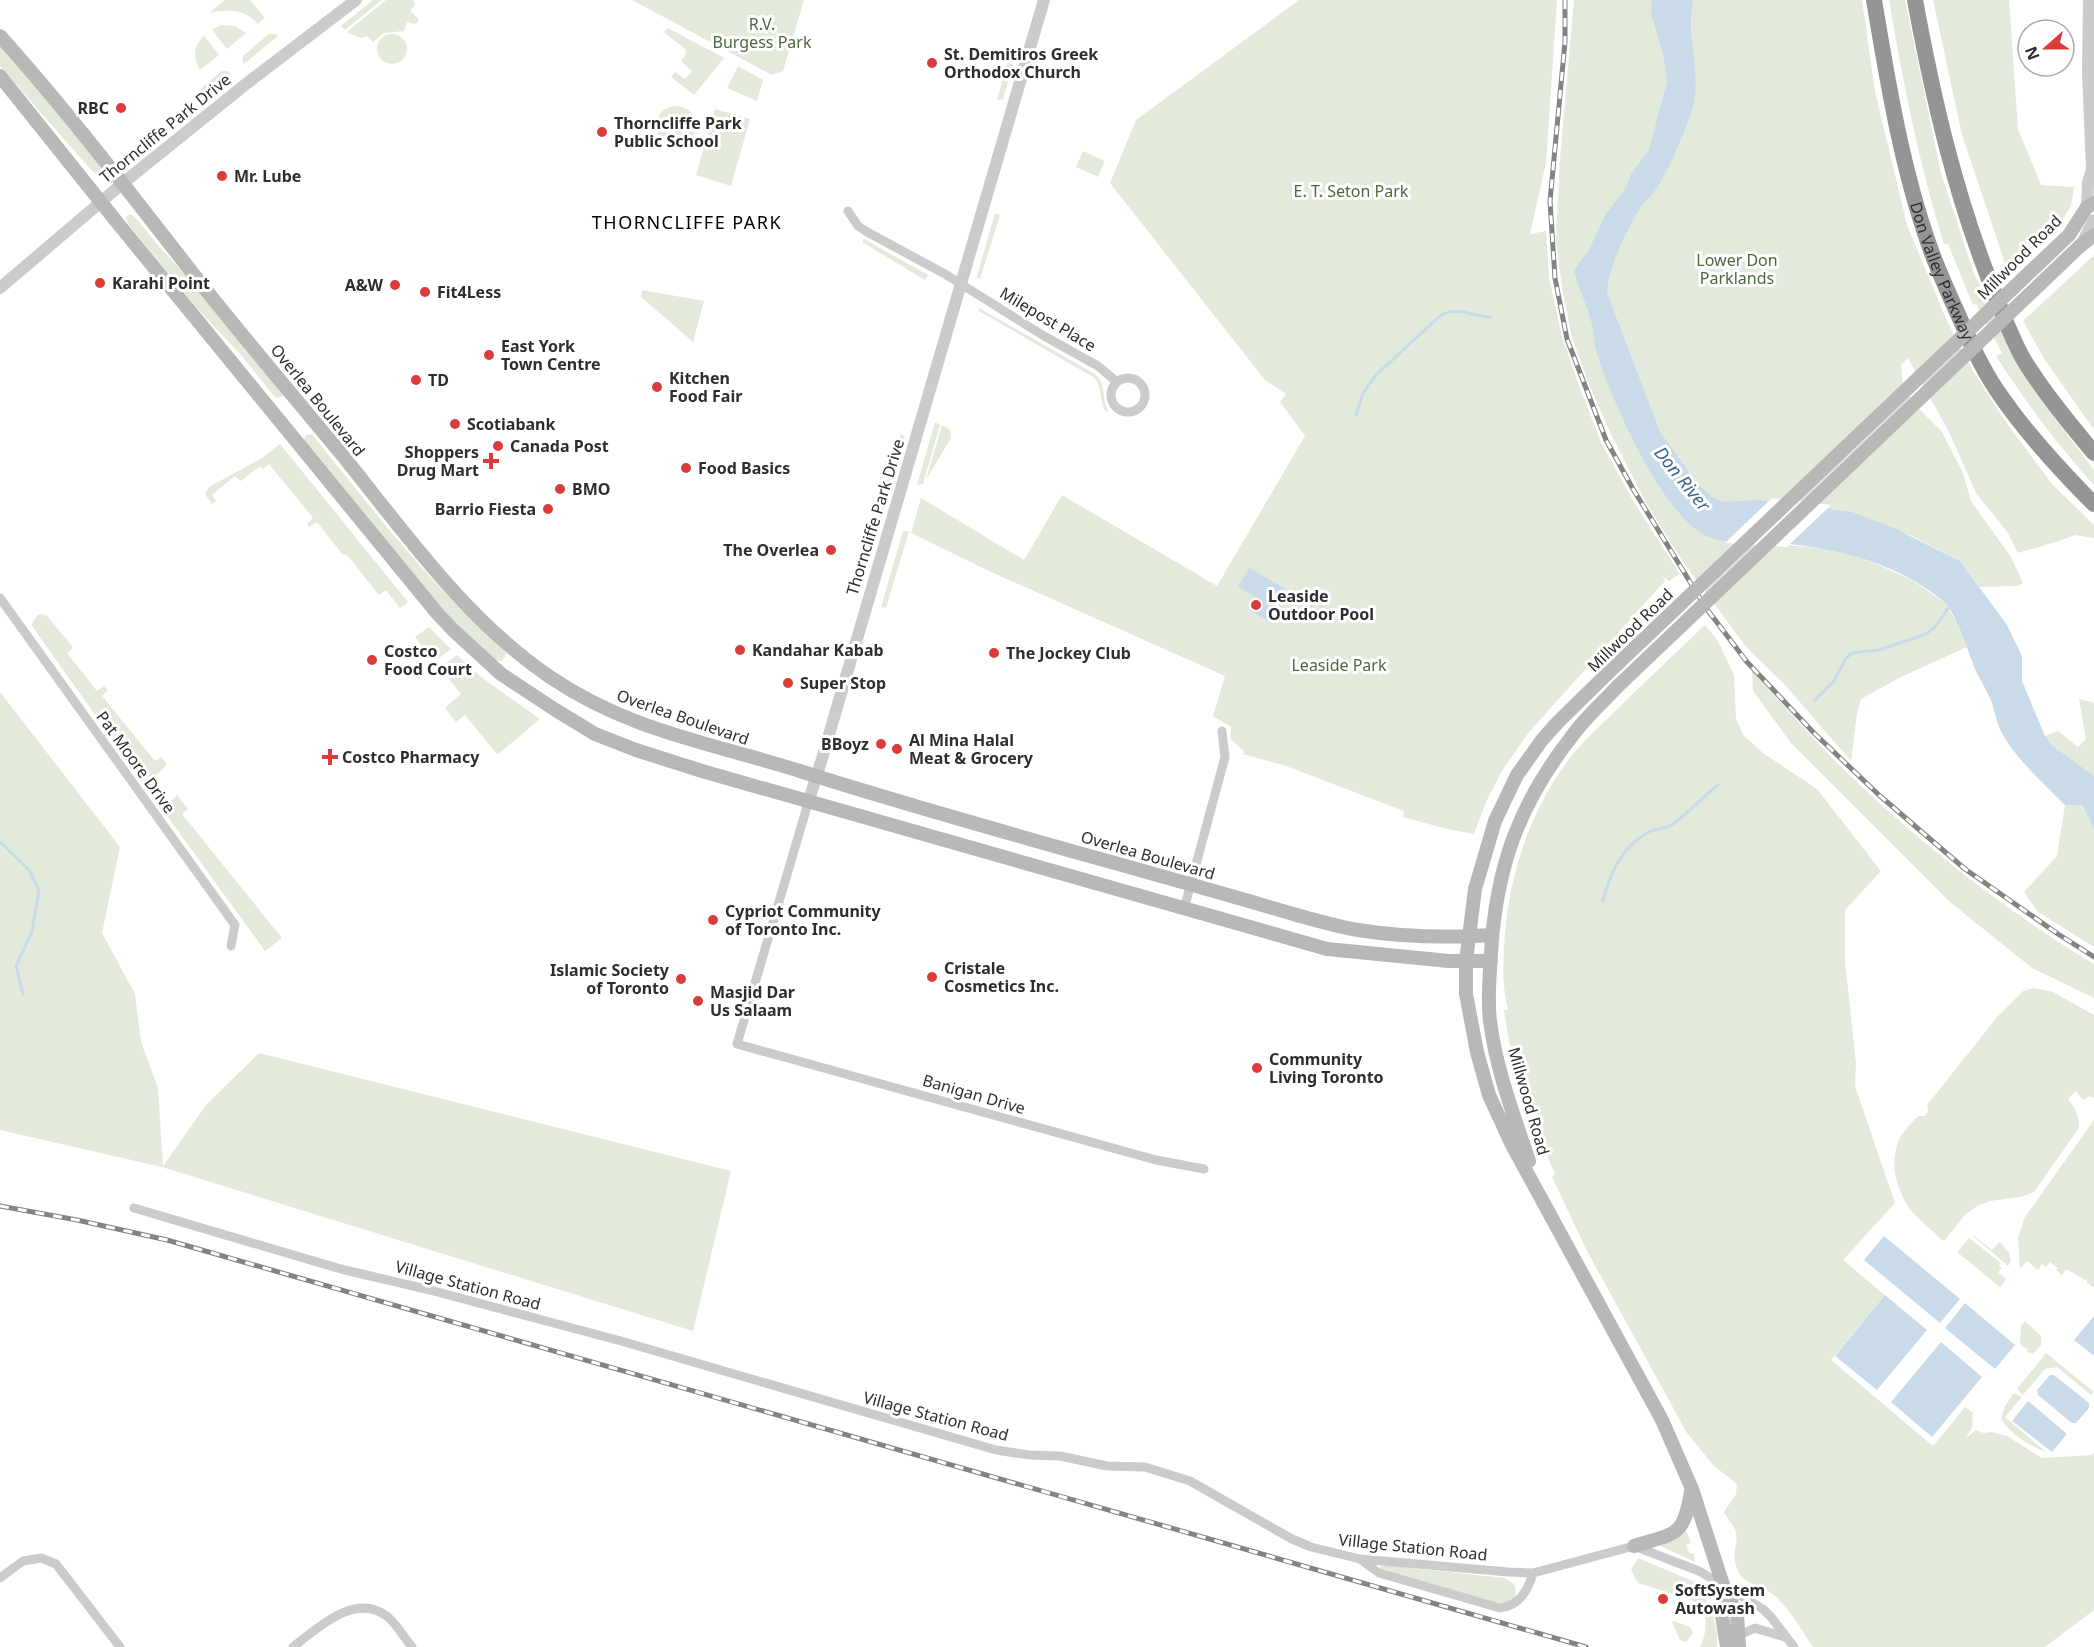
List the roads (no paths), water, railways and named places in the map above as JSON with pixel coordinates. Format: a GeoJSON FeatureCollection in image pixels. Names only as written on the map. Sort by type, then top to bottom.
{"type":"FeatureCollection","features":[{"type":"Feature","properties":{"kind":"highway","name":"Don Valley Parkway"},"geometry":{"type":"LineString","coordinates":[[1874,0],[1888,87],[1907,171],[1929,246],[1949,295],[1977,358],[1996,389],[2045,451],[2094,504]]}},
{"type":"Feature","properties":{"kind":"highway"},"geometry":{"type":"LineString","coordinates":[[1915,0],[1923,47],[1949,158],[1970,230],[1989,280],[2010,332],[2025,361],[2043,389],[2094,453]]}},
{"type":"Feature","properties":{"kind":"main road","name":"Overlea Boulevard"},"geometry":{"type":"LineString","coordinates":[[0,36],[123,183],[220,306],[469,609],[519,655],[553,679],[594,703],[634,722],[699,743],[1300,916],[1357,930],[1418,936],[1492,935]]}},
{"type":"Feature","properties":{"kind":"main road"},"geometry":{"type":"LineString","coordinates":[[0,76],[437,613],[501,674],[554,709],[605,738],[636,750],[1327,949],[1419,959],[1491,961]]}},
{"type":"Feature","properties":{"kind":"main road","name":"Millwood Road"},"geometry":{"type":"LineString","coordinates":[[1739,1641],[1737,1614],[1723,1585],[1692,1489],[1662,1420],[1508,1136],[1489,1095],[1469,1014],[1464,978],[1475,889],[1494,825],[1517,775],[1558,722],[2068,235],[2090,205]]}},
{"type":"Feature","properties":{"kind":"main road","name":"Millwood Road"},"geometry":{"type":"LineString","coordinates":[[1539,1192],[1508,1101],[1490,1022],[1488,987],[1498,890],[1513,836],[1534,791],[1573,733],[1618,686],[2080,246],[2094,236]]}},
{"type":"Feature","properties":{"kind":"main road"},"geometry":{"type":"LineString","coordinates":[[1635,1546],[1678,1530],[1686,1520],[1692,1489]]}},
{"type":"Feature","properties":{"kind":"main road","name":"Millwood Road"},"geometry":{"type":"LineString","coordinates":[[1723,1585],[1722,1616],[1727,1647]]}},
{"type":"Feature","properties":{"kind":"street","name":"Thorncliffe Park Drive"},"geometry":{"type":"LineString","coordinates":[[0,288],[123,183],[356,0]]}},
{"type":"Feature","properties":{"kind":"street","name":"Thorncliffe Park Drive"},"geometry":{"type":"LineString","coordinates":[[737,1044],[1044,0]]}},
{"type":"Feature","properties":{"kind":"street"},"geometry":{"type":"LineString","coordinates":[[2088,0],[2093,132],[2093,172],[2088,182],[2090,205]]}},
{"type":"Feature","properties":{"kind":"street","name":"Milepost Place"},"geometry":{"type":"LineString","coordinates":[[848,211],[858,226],[868,233],[934,268],[1044,336],[1098,366],[1117,382]]}},
{"type":"Feature","properties":{"kind":"street"},"geometry":{"type":"LineString","coordinates":[[2080,246],[2094,220]]}},
{"type":"Feature","properties":{"kind":"street","name":"Pat Moore Drive"},"geometry":{"type":"LineString","coordinates":[[0,598],[235,925],[231,946]]}},
{"type":"Feature","properties":{"kind":"street"},"geometry":{"type":"LineString","coordinates":[[1184,909],[1225,757],[1222,731]]}},
{"type":"Feature","properties":{"kind":"street","name":"Banigan Drive"},"geometry":{"type":"LineString","coordinates":[[737,1044],[1156,1160],[1204,1169]]}},
{"type":"Feature","properties":{"kind":"street","name":"Village Station Road"},"geometry":{"type":"LineString","coordinates":[[134,1208],[340,1269],[430,1290],[621,1341],[996,1450],[1029,1455],[1060,1456],[1107,1466],[1145,1467],[1190,1481],[1292,1539],[1311,1547],[1360,1559],[1533,1573],[1635,1546]]}},
{"type":"Feature","properties":{"kind":"street"},"geometry":{"type":"LineString","coordinates":[[1635,1546],[1699,1570],[1763,1609],[1794,1647]]}},
{"type":"Feature","properties":{"kind":"street"},"geometry":{"type":"LineString","coordinates":[[0,1578],[22,1561],[41,1558],[56,1564],[120,1647]]}},
{"type":"Feature","properties":{"kind":"street"},"geometry":{"type":"LineString","coordinates":[[1360,1559],[1379,1573],[1500,1608],[1510,1607],[1518,1601],[1531,1581],[1533,1573]]}},
{"type":"Feature","properties":{"kind":"street"},"geometry":{"type":"LineString","coordinates":[[292,1647],[331,1618],[364,1608],[386,1616],[412,1647]]}},
{"type":"Feature","properties":{"kind":"street"},"geometry":{"type":"LineString","coordinates":[[1739,1641],[1749,1629],[1755,1628],[1786,1637]]}},
{"type":"Feature","properties":{"kind":"water","name":"Don River"},"geometry":{"type":"Polygon","coordinates":[[[1652,0],[1693,0],[1691,36],[1696,77],[1695,94],[1688,122],[1667,170],[1657,188],[1642,205],[1620,247],[1611,271],[1607,293],[1660,432],[1697,483],[1712,497],[1723,502],[1758,500],[1852,512],[1896,529],[1960,561],[2007,625],[2022,656],[2022,681],[2045,736],[2053,746],[2094,776],[2094,829],[2082,805],[2065,805],[2031,771],[2000,730],[1990,699],[1953,614],[1943,601],[1926,588],[1889,568],[1849,555],[1808,546],[1715,539],[1697,530],[1679,513],[1644,461],[1605,377],[1589,315],[1574,270],[1589,250],[1605,215],[1626,188],[1631,174],[1649,150],[1667,82],[1664,58],[1651,13],[1652,0]]]}},
{"type":"Feature","properties":{"kind":"water"},"geometry":{"type":"Polygon","coordinates":[[[1249,568],[1286,589],[1268,621],[1251,611],[1258,598],[1238,587],[1249,568]]]}},
{"type":"Feature","properties":{"kind":"water"},"geometry":{"type":"Polygon","coordinates":[[[1884,1236],[1960,1299],[1940,1323],[1864,1260],[1884,1236]]]}},
{"type":"Feature","properties":{"kind":"water"},"geometry":{"type":"Polygon","coordinates":[[[1885,1295],[1927,1330],[1877,1390],[1835,1356],[1885,1295]]]}},
{"type":"Feature","properties":{"kind":"water"},"geometry":{"type":"Polygon","coordinates":[[[1965,1303],[2015,1345],[1995,1369],[1945,1328],[1965,1303]]]}},
{"type":"Feature","properties":{"kind":"water"},"geometry":{"type":"Polygon","coordinates":[[[2094,1316],[2094,1356],[2074,1340],[2094,1316]]]}},
{"type":"Feature","properties":{"kind":"water"},"geometry":{"type":"Polygon","coordinates":[[[1941,1342],[1982,1377],[1932,1437],[1891,1402],[1941,1342]]]}},
{"type":"Feature","properties":{"kind":"water"},"geometry":{"type":"Polygon","coordinates":[[[2050,1375],[2054,1375],[2089,1403],[2089,1408],[2076,1423],[2072,1423],[2038,1395],[2037,1390],[2050,1375]]]}},
{"type":"Feature","properties":{"kind":"water"},"geometry":{"type":"Polygon","coordinates":[[[2028,1401],[2066,1433],[2052,1452],[2012,1421],[2028,1401]]]}},
{"type":"Feature","properties":{"kind":"waterway"},"geometry":{"type":"LineString","coordinates":[[1356,415],[1363,393],[1376,375],[1440,316],[1459,311],[1491,317]]}},
{"type":"Feature","properties":{"kind":"waterway"},"geometry":{"type":"LineString","coordinates":[[1814,701],[1834,681],[1846,658],[1852,653],[1879,650],[1926,634],[1934,628],[1949,607]]}},
{"type":"Feature","properties":{"kind":"waterway"},"geometry":{"type":"LineString","coordinates":[[1603,901],[1613,871],[1630,846],[1647,833],[1673,824],[1718,785]]}},
{"type":"Feature","properties":{"kind":"waterway"},"geometry":{"type":"LineString","coordinates":[[0,842],[29,870],[39,890],[32,932],[16,966],[23,994]]}},
{"type":"Feature","properties":{"kind":"railway"},"geometry":{"type":"LineString","coordinates":[[1565,0],[1565,42],[1550,201],[1555,278],[1567,339],[1606,440],[1633,489],[1706,608],[1747,662],[1814,733],[1879,795],[1965,869],[2094,957]]}},
{"type":"Feature","properties":{"kind":"railway"},"geometry":{"type":"LineString","coordinates":[[0,1206],[167,1240],[1586,1647]]}},
{"type":"Feature","properties":{"kind":"place","name":"St. Demitiros Greek Orthodox Church"},"geometry":{"type":"Point","coordinates":[932,63]}},
{"type":"Feature","properties":{"kind":"place","name":"RBC"},"geometry":{"type":"Point","coordinates":[121,108]}},
{"type":"Feature","properties":{"kind":"place","name":"Thorncliffe Park Public School"},"geometry":{"type":"Point","coordinates":[602,132]}},
{"type":"Feature","properties":{"kind":"place","name":"Mr. Lube"},"geometry":{"type":"Point","coordinates":[222,176]}},
{"type":"Feature","properties":{"kind":"place","name":"Karahi Point"},"geometry":{"type":"Point","coordinates":[100,283]}},
{"type":"Feature","properties":{"kind":"place","name":"A&W"},"geometry":{"type":"Point","coordinates":[395,285]}},
{"type":"Feature","properties":{"kind":"place","name":"Fit4Less"},"geometry":{"type":"Point","coordinates":[425,292]}},
{"type":"Feature","properties":{"kind":"place","name":"East York Town Centre"},"geometry":{"type":"Point","coordinates":[489,355]}},
{"type":"Feature","properties":{"kind":"place","name":"TD"},"geometry":{"type":"Point","coordinates":[416,380]}},
{"type":"Feature","properties":{"kind":"place","name":"Kitchen Food Fair"},"geometry":{"type":"Point","coordinates":[657,387]}},
{"type":"Feature","properties":{"kind":"place","name":"Scotiabank"},"geometry":{"type":"Point","coordinates":[455,424]}},
{"type":"Feature","properties":{"kind":"place","name":"Canada Post"},"geometry":{"type":"Point","coordinates":[498,446]}},
{"type":"Feature","properties":{"kind":"place","name":"Shoppers Drug Mart"},"geometry":{"type":"Point","coordinates":[491,461]}},
{"type":"Feature","properties":{"kind":"place","name":"Food Basics"},"geometry":{"type":"Point","coordinates":[686,468]}},
{"type":"Feature","properties":{"kind":"place","name":"BMO"},"geometry":{"type":"Point","coordinates":[560,489]}},
{"type":"Feature","properties":{"kind":"place","name":"Barrio Fiesta"},"geometry":{"type":"Point","coordinates":[548,509]}},
{"type":"Feature","properties":{"kind":"place","name":"The Overlea"},"geometry":{"type":"Point","coordinates":[831,550]}},
{"type":"Feature","properties":{"kind":"place","name":"Leaside Outdoor Pool"},"geometry":{"type":"Point","coordinates":[1256,605]}},
{"type":"Feature","properties":{"kind":"place","name":"Kandahar Kabab"},"geometry":{"type":"Point","coordinates":[740,650]}},
{"type":"Feature","properties":{"kind":"place","name":"The Jockey Club"},"geometry":{"type":"Point","coordinates":[994,653]}},
{"type":"Feature","properties":{"kind":"place","name":"Costco Food Court"},"geometry":{"type":"Point","coordinates":[372,660]}},
{"type":"Feature","properties":{"kind":"place","name":"Super Stop"},"geometry":{"type":"Point","coordinates":[788,683]}},
{"type":"Feature","properties":{"kind":"place","name":"BBoyz"},"geometry":{"type":"Point","coordinates":[881,744]}},
{"type":"Feature","properties":{"kind":"place","name":"Al Mina Halal Meat & Grocery"},"geometry":{"type":"Point","coordinates":[897,749]}},
{"type":"Feature","properties":{"kind":"place","name":"Costco Pharmacy"},"geometry":{"type":"Point","coordinates":[330,757]}},
{"type":"Feature","properties":{"kind":"place","name":"Cypriot Community of Toronto Inc."},"geometry":{"type":"Point","coordinates":[713,920]}},
{"type":"Feature","properties":{"kind":"place","name":"Cristale Cosmetics Inc."},"geometry":{"type":"Point","coordinates":[932,977]}},
{"type":"Feature","properties":{"kind":"place","name":"Islamic Society of Toronto"},"geometry":{"type":"Point","coordinates":[681,979]}},
{"type":"Feature","properties":{"kind":"place","name":"Masjid Dar Us Salaam"},"geometry":{"type":"Point","coordinates":[698,1001]}},
{"type":"Feature","properties":{"kind":"place","name":"Community Living Toronto"},"geometry":{"type":"Point","coordinates":[1257,1068]}},
{"type":"Feature","properties":{"kind":"place","name":"SoftSystem Autowash"},"geometry":{"type":"Point","coordinates":[1663,1599]}},
{"type":"Feature","properties":{"kind":"district","name":"THORNCLIFFE PARK"},"geometry":{"type":"Point","coordinates":[687,223]}},
{"type":"Feature","properties":{"kind":"park label","name":"R.V. Burgess Park"},"geometry":{"type":"Point","coordinates":[762,33]}},
{"type":"Feature","properties":{"kind":"park label","name":"E. T. Seton Park"},"geometry":{"type":"Point","coordinates":[1351,191]}},
{"type":"Feature","properties":{"kind":"park label","name":"Lower Don Parklands"},"geometry":{"type":"Point","coordinates":[1737,269]}},
{"type":"Feature","properties":{"kind":"park label","name":"Leaside Park"},"geometry":{"type":"Point","coordinates":[1339,665]}}]}
